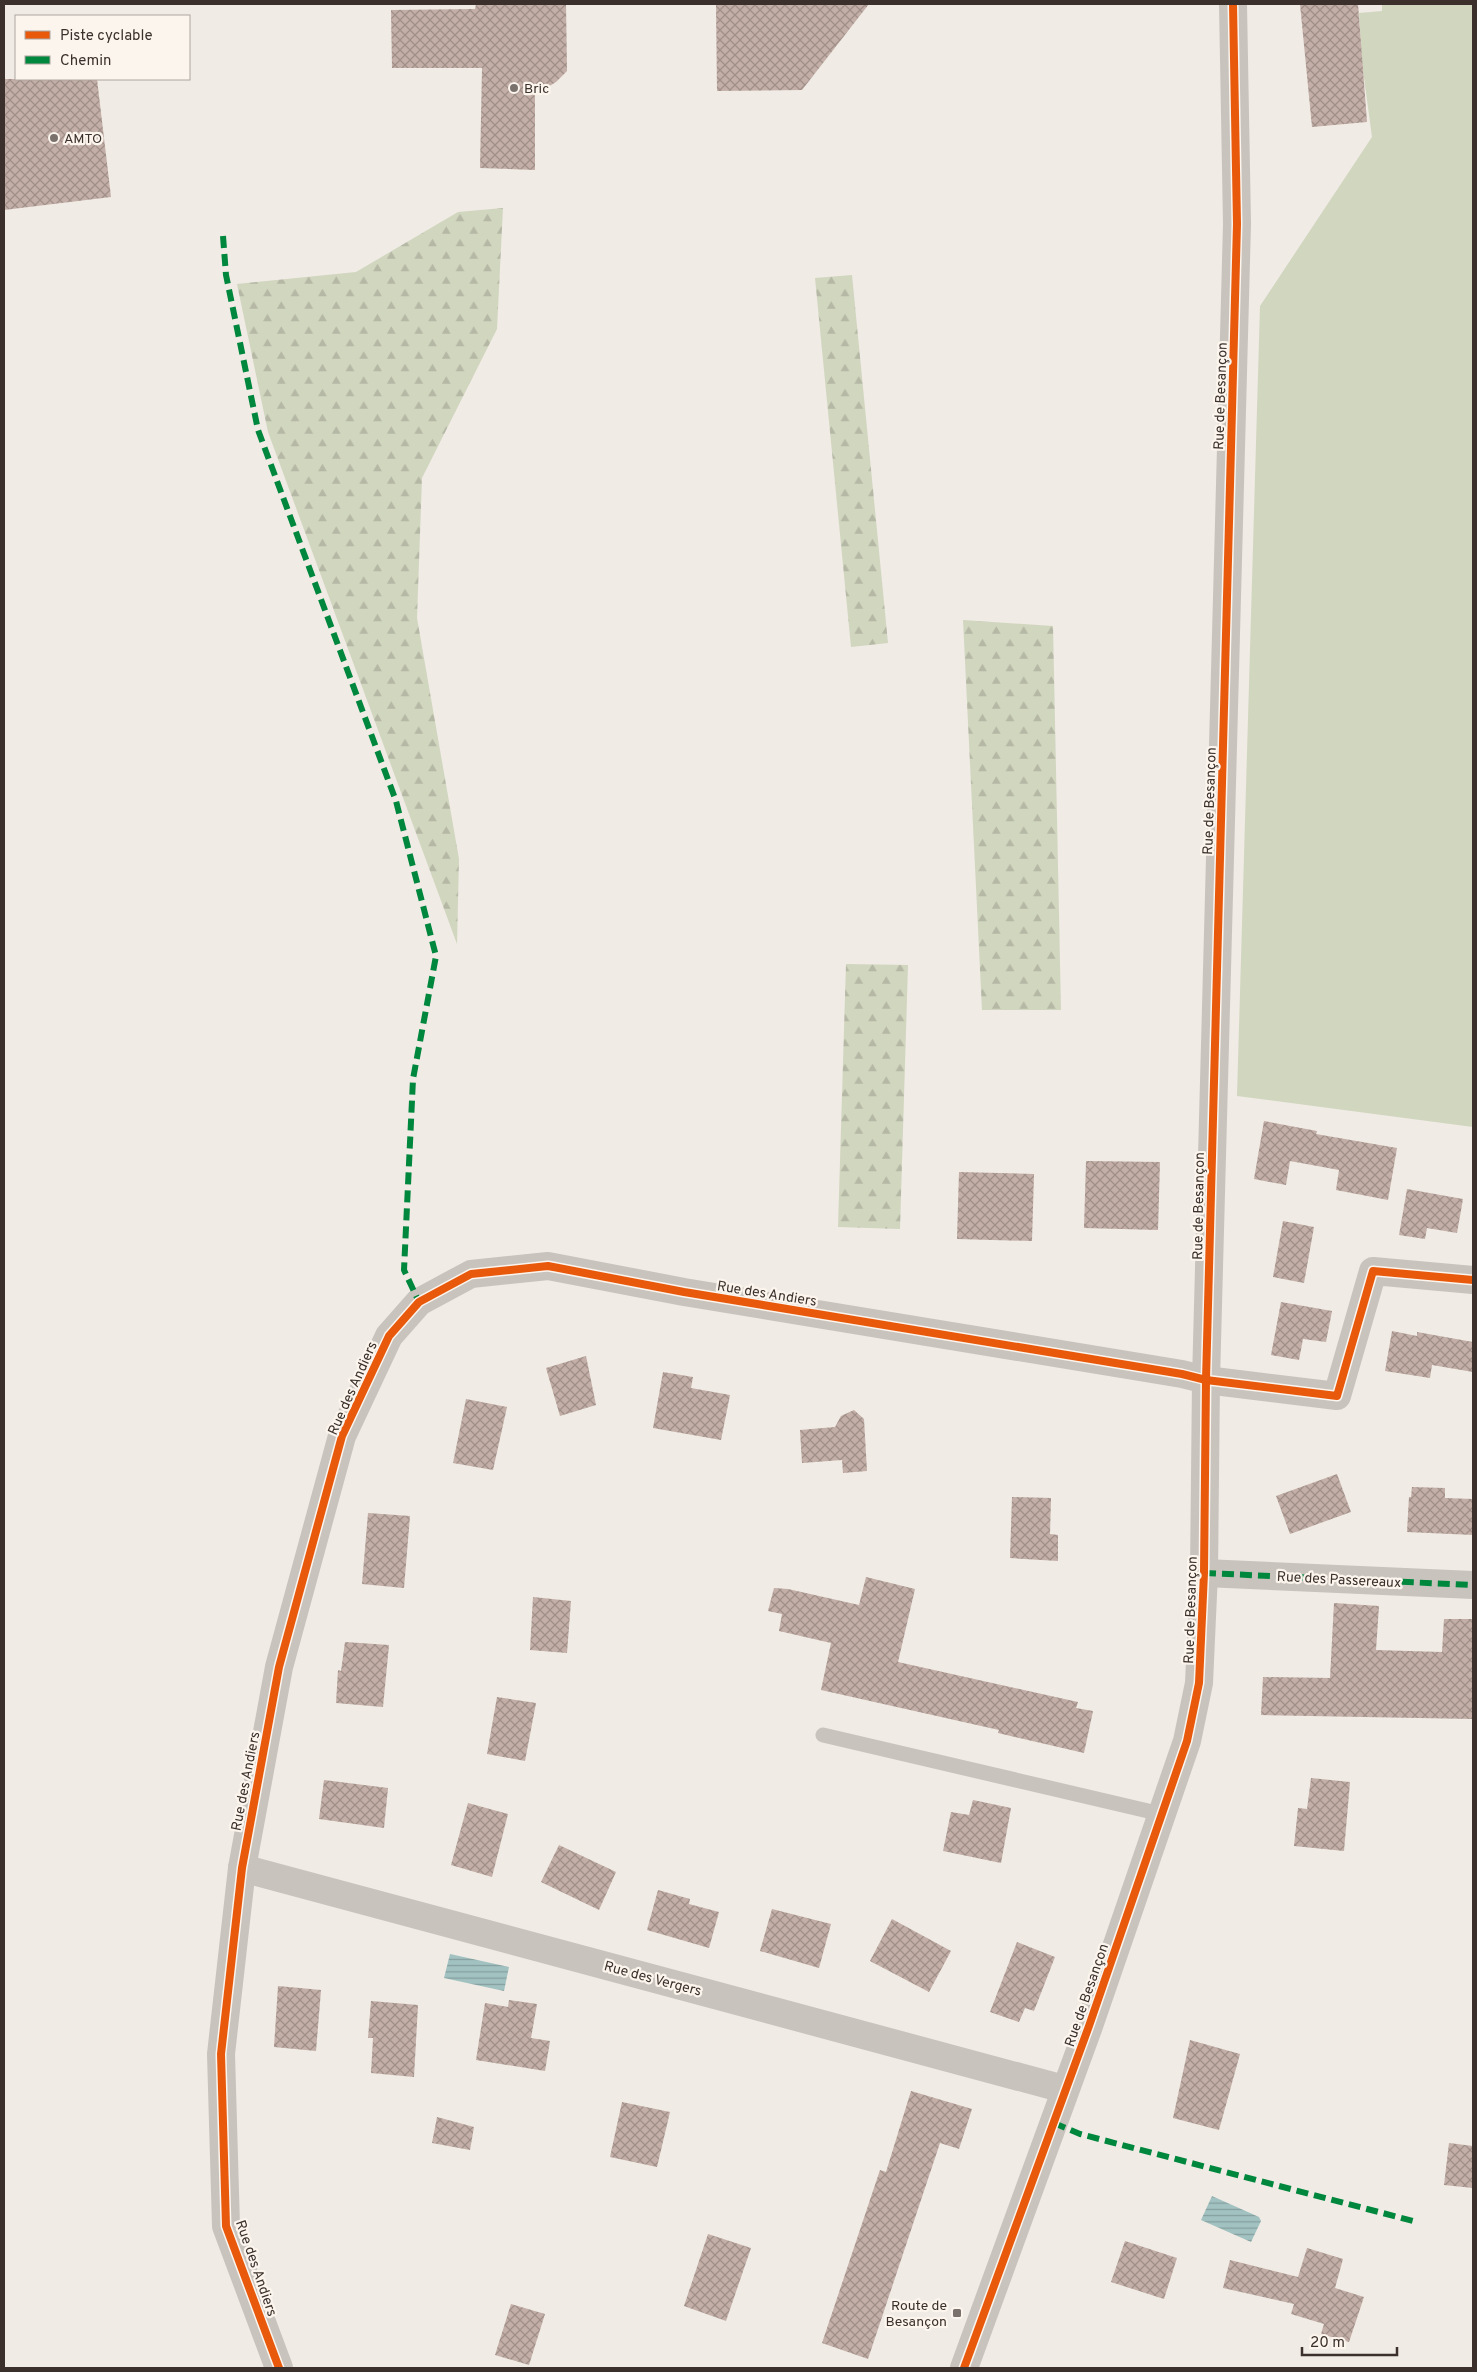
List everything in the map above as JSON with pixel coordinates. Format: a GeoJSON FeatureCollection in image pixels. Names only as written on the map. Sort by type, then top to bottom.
{"type":"FeatureCollection","features":[{"type":"Feature","properties":{"kind":"street","name":"Rue de Besançon"},"geometry":{"type":"LineString","coordinates":[[964,2368],[1064,2089],[1089,2026],[1187,1741],[1199,1682],[1204,1573],[1206,1380],[1236,224],[1233,4]]}},
{"type":"Feature","properties":{"kind":"street","name":"Rue des Andiers"},"geometry":{"type":"LineString","coordinates":[[279,2368],[226,2226],[221,2054],[242,1868],[279,1668],[342,1436],[390,1336],[419,1302],[472,1274],[548,1266],[684,1292],[1182,1374],[1206,1380],[1337,1396],[1373,1271],[1473,1280]]}},
{"type":"Feature","properties":{"kind":"street","name":"Rue des Passereaux"},"geometry":{"type":"LineString","coordinates":[[1204,1573],[1473,1585]]}},
{"type":"Feature","properties":{"kind":"street","name":"Rue des Vergers"},"geometry":{"type":"LineString","coordinates":[[242,1868],[1064,2089]]}},
{"type":"Feature","properties":{"kind":"lane"},"geometry":{"type":"LineString","coordinates":[[823,1734],[1161,1814]]}},
{"type":"Feature","properties":{"kind":"green space"},"geometry":{"type":"Polygon","coordinates":[[[1382,4],[1473,4],[1473,1127],[1237,1096],[1260,306],[1372,137],[1362,63],[1359,13],[1382,11],[1382,4]]]}},
{"type":"Feature","properties":{"kind":"green space"},"geometry":{"type":"Polygon","coordinates":[[[503,208],[497,329],[422,478],[417,618],[459,859],[457,944],[268,432],[237,284],[356,272],[458,212],[503,208]]]}},
{"type":"Feature","properties":{"kind":"green space"},"geometry":{"type":"Polygon","coordinates":[[[852,275],[888,643],[851,647],[815,278],[852,275]]]}},
{"type":"Feature","properties":{"kind":"green space"},"geometry":{"type":"Polygon","coordinates":[[[963,620],[1053,626],[1061,1010],[982,1010],[963,620]]]}},
{"type":"Feature","properties":{"kind":"green space"},"geometry":{"type":"Polygon","coordinates":[[[846,964],[908,965],[900,1229],[838,1227],[846,964]]]}},
{"type":"Feature","properties":{"kind":"water"},"geometry":{"type":"Polygon","coordinates":[[[450,1954],[509,1967],[504,1991],[444,1978],[450,1954]]]}},
{"type":"Feature","properties":{"kind":"water"},"geometry":{"type":"Polygon","coordinates":[[[1212,2196],[1259,2217],[1261,2221],[1251,2242],[1201,2220],[1212,2196]]]}},
{"type":"Feature","properties":{"kind":"building","name":"Bric"},"geometry":{"type":"Polygon","coordinates":[[[476,4],[566,4],[567,71],[556,82],[535,95],[535,170],[480,168],[482,68],[392,68],[391,10],[475,9],[476,4]]]}},
{"type":"Feature","properties":{"kind":"building"},"geometry":{"type":"Polygon","coordinates":[[[716,4],[869,4],[802,90],[717,91],[716,4]]]}},
{"type":"Feature","properties":{"kind":"building"},"geometry":{"type":"Polygon","coordinates":[[[1300,4],[1358,4],[1367,122],[1312,127],[1300,4]]]}},
{"type":"Feature","properties":{"kind":"building","name":"AMTO"},"geometry":{"type":"Polygon","coordinates":[[[4,79],[97,80],[111,197],[4,210],[4,79]]]}},
{"type":"Feature","properties":{"kind":"building"},"geometry":{"type":"Polygon","coordinates":[[[1264,1121],[1317,1131],[1316,1134],[1397,1148],[1388,1200],[1336,1190],[1339,1170],[1290,1161],[1286,1185],[1254,1179],[1264,1121]]]}},
{"type":"Feature","properties":{"kind":"building"},"geometry":{"type":"Polygon","coordinates":[[[1086,1161],[1160,1162],[1158,1230],[1084,1228],[1086,1161]]]}},
{"type":"Feature","properties":{"kind":"building"},"geometry":{"type":"Polygon","coordinates":[[[959,1172],[1034,1174],[1032,1241],[957,1239],[959,1172]]]}},
{"type":"Feature","properties":{"kind":"building"},"geometry":{"type":"Polygon","coordinates":[[[1407,1189],[1463,1199],[1457,1233],[1427,1228],[1425,1239],[1399,1235],[1407,1189]]]}},
{"type":"Feature","properties":{"kind":"building"},"geometry":{"type":"Polygon","coordinates":[[[1283,1221],[1314,1227],[1304,1283],[1273,1277],[1283,1221]]]}},
{"type":"Feature","properties":{"kind":"building"},"geometry":{"type":"Polygon","coordinates":[[[1281,1302],[1332,1311],[1326,1342],[1303,1339],[1299,1360],[1271,1355],[1281,1302]]]}},
{"type":"Feature","properties":{"kind":"building"},"geometry":{"type":"Polygon","coordinates":[[[1392,1331],[1417,1336],[1417,1332],[1473,1342],[1473,1372],[1432,1365],[1430,1378],[1385,1371],[1392,1331]]]}},
{"type":"Feature","properties":{"kind":"building"},"geometry":{"type":"Polygon","coordinates":[[[586,1356],[596,1405],[560,1416],[546,1368],[586,1356]]]}},
{"type":"Feature","properties":{"kind":"building"},"geometry":{"type":"Polygon","coordinates":[[[663,1372],[693,1377],[691,1388],[730,1395],[721,1440],[653,1428],[663,1372]]]}},
{"type":"Feature","properties":{"kind":"building"},"geometry":{"type":"Polygon","coordinates":[[[466,1399],[507,1407],[493,1470],[453,1463],[466,1399]]]}},
{"type":"Feature","properties":{"kind":"building"},"geometry":{"type":"Polygon","coordinates":[[[854,1410],[864,1419],[867,1471],[843,1473],[842,1460],[802,1463],[800,1430],[835,1427],[841,1416],[854,1410]]]}},
{"type":"Feature","properties":{"kind":"building"},"geometry":{"type":"Polygon","coordinates":[[[1337,1474],[1351,1512],[1290,1534],[1276,1496],[1337,1474]]]}},
{"type":"Feature","properties":{"kind":"building"},"geometry":{"type":"Polygon","coordinates":[[[1412,1487],[1445,1488],[1445,1498],[1473,1499],[1473,1535],[1407,1532],[1409,1497],[1411,1497],[1412,1487]]]}},
{"type":"Feature","properties":{"kind":"building"},"geometry":{"type":"Polygon","coordinates":[[[1012,1497],[1051,1498],[1050,1534],[1058,1535],[1058,1561],[1010,1558],[1012,1497]]]}},
{"type":"Feature","properties":{"kind":"building"},"geometry":{"type":"Polygon","coordinates":[[[368,1513],[410,1516],[404,1588],[362,1584],[368,1513]]]}},
{"type":"Feature","properties":{"kind":"building"},"geometry":{"type":"Polygon","coordinates":[[[866,1577],[915,1589],[898,1662],[1078,1702],[1076,1708],[1093,1711],[1084,1753],[998,1733],[999,1730],[821,1690],[831,1643],[779,1631],[782,1614],[768,1611],[774,1588],[788,1589],[859,1605],[866,1577]]]}},
{"type":"Feature","properties":{"kind":"building"},"geometry":{"type":"Polygon","coordinates":[[[533,1597],[571,1601],[567,1653],[530,1650],[533,1597]]]}},
{"type":"Feature","properties":{"kind":"building"},"geometry":{"type":"Polygon","coordinates":[[[1334,1603],[1379,1606],[1376,1650],[1442,1652],[1444,1619],[1473,1619],[1472,1719],[1261,1715],[1263,1677],[1330,1678],[1334,1603]]]}},
{"type":"Feature","properties":{"kind":"building"},"geometry":{"type":"Polygon","coordinates":[[[345,1642],[389,1645],[383,1707],[336,1703],[338,1670],[341,1671],[345,1642]]]}},
{"type":"Feature","properties":{"kind":"building"},"geometry":{"type":"Polygon","coordinates":[[[497,1697],[536,1703],[525,1761],[487,1754],[497,1697]]]}},
{"type":"Feature","properties":{"kind":"building"},"geometry":{"type":"Polygon","coordinates":[[[1311,1778],[1350,1782],[1344,1851],[1294,1846],[1298,1808],[1307,1809],[1311,1778]]]}},
{"type":"Feature","properties":{"kind":"building"},"geometry":{"type":"Polygon","coordinates":[[[324,1780],[388,1788],[384,1828],[319,1819],[324,1780]]]}},
{"type":"Feature","properties":{"kind":"building"},"geometry":{"type":"Polygon","coordinates":[[[973,1800],[1011,1808],[1001,1863],[943,1851],[951,1812],[969,1815],[973,1800]]]}},
{"type":"Feature","properties":{"kind":"building"},"geometry":{"type":"Polygon","coordinates":[[[468,1803],[508,1814],[492,1877],[451,1865],[468,1803]]]}},
{"type":"Feature","properties":{"kind":"building"},"geometry":{"type":"Polygon","coordinates":[[[559,1845],[616,1872],[599,1910],[541,1882],[559,1845]]]}},
{"type":"Feature","properties":{"kind":"building"},"geometry":{"type":"Polygon","coordinates":[[[658,1890],[690,1899],[689,1904],[719,1912],[709,1948],[647,1930],[658,1890]]]}},
{"type":"Feature","properties":{"kind":"building"},"geometry":{"type":"Polygon","coordinates":[[[772,1909],[831,1924],[819,1968],[760,1951],[772,1909]]]}},
{"type":"Feature","properties":{"kind":"building"},"geometry":{"type":"Polygon","coordinates":[[[892,1919],[951,1951],[929,1992],[870,1961],[892,1919]]]}},
{"type":"Feature","properties":{"kind":"building"},"geometry":{"type":"Polygon","coordinates":[[[1017,1942],[1055,1957],[1034,2011],[1025,2008],[1019,2022],[990,2012],[1017,1942]]]}},
{"type":"Feature","properties":{"kind":"building"},"geometry":{"type":"Polygon","coordinates":[[[278,1986],[321,1990],[316,2051],[274,2047],[278,1986]]]}},
{"type":"Feature","properties":{"kind":"building"},"geometry":{"type":"Polygon","coordinates":[[[509,2000],[537,2004],[531,2038],[550,2041],[545,2071],[476,2060],[485,2003],[508,2007],[509,2000]]]}},
{"type":"Feature","properties":{"kind":"building"},"geometry":{"type":"Polygon","coordinates":[[[371,2001],[418,2005],[414,2077],[371,2073],[373,2038],[368,2038],[371,2001]]]}},
{"type":"Feature","properties":{"kind":"building"},"geometry":{"type":"Polygon","coordinates":[[[1190,2040],[1240,2054],[1219,2130],[1173,2118],[1190,2040]]]}},
{"type":"Feature","properties":{"kind":"building"},"geometry":{"type":"Polygon","coordinates":[[[911,2091],[972,2109],[959,2149],[940,2143],[868,2359],[822,2343],[880,2170],[886,2172],[911,2091]]]}},
{"type":"Feature","properties":{"kind":"building"},"geometry":{"type":"Polygon","coordinates":[[[622,2102],[670,2112],[657,2167],[610,2157],[622,2102]]]}},
{"type":"Feature","properties":{"kind":"building"},"geometry":{"type":"Polygon","coordinates":[[[437,2117],[474,2127],[470,2150],[432,2143],[437,2117]]]}},
{"type":"Feature","properties":{"kind":"building"},"geometry":{"type":"Polygon","coordinates":[[[1449,2143],[1473,2146],[1473,2188],[1444,2185],[1449,2143]]]}},
{"type":"Feature","properties":{"kind":"building"},"geometry":{"type":"Polygon","coordinates":[[[708,2234],[751,2248],[726,2321],[684,2306],[708,2234]]]}},
{"type":"Feature","properties":{"kind":"building"},"geometry":{"type":"Polygon","coordinates":[[[1125,2241],[1177,2258],[1164,2299],[1111,2282],[1125,2241]]]}},
{"type":"Feature","properties":{"kind":"building"},"geometry":{"type":"Polygon","coordinates":[[[1307,2248],[1343,2259],[1335,2288],[1364,2297],[1349,2342],[1321,2334],[1324,2324],[1291,2314],[1294,2304],[1223,2288],[1230,2260],[1298,2277],[1307,2248]]]}},
{"type":"Feature","properties":{"kind":"building"},"geometry":{"type":"Polygon","coordinates":[[[511,2304],[545,2314],[529,2365],[495,2355],[511,2304]]]}},
{"type":"Feature","properties":{"kind":"marked path"},"geometry":{"type":"LineString","coordinates":[[223,236],[226,275],[258,430],[396,801],[436,956],[413,1079],[404,1270],[419,1302]]}},
{"type":"Feature","properties":{"kind":"marked path"},"geometry":{"type":"LineString","coordinates":[[1204,1573],[1473,1585]]}},
{"type":"Feature","properties":{"kind":"marked path"},"geometry":{"type":"LineString","coordinates":[[1054,2123],[1080,2134],[1417,2222]]}},
{"type":"Feature","properties":{"kind":"cycle path"},"geometry":{"type":"LineString","coordinates":[[964,2368],[1089,2026],[1187,1741],[1199,1683],[1204,1573],[1206,1380],[1237,224],[1233,4]]}},
{"type":"Feature","properties":{"kind":"cycle path"},"geometry":{"type":"LineString","coordinates":[[279,2368],[226,2226],[221,2054],[242,1868],[279,1667],[342,1436],[389,1336],[419,1302],[471,1274],[548,1266],[684,1292],[1182,1374],[1206,1380],[1337,1396],[1373,1271],[1473,1280]]}},
{"type":"Feature","properties":{"kind":"place","name":"Bric"},"geometry":{"type":"Point","coordinates":[514,88]}},
{"type":"Feature","properties":{"kind":"place","name":"AMTO"},"geometry":{"type":"Point","coordinates":[54,138]}},
{"type":"Feature","properties":{"kind":"place","name":"Route de Besançon"},"geometry":{"type":"Point","coordinates":[957,2313]}}]}
